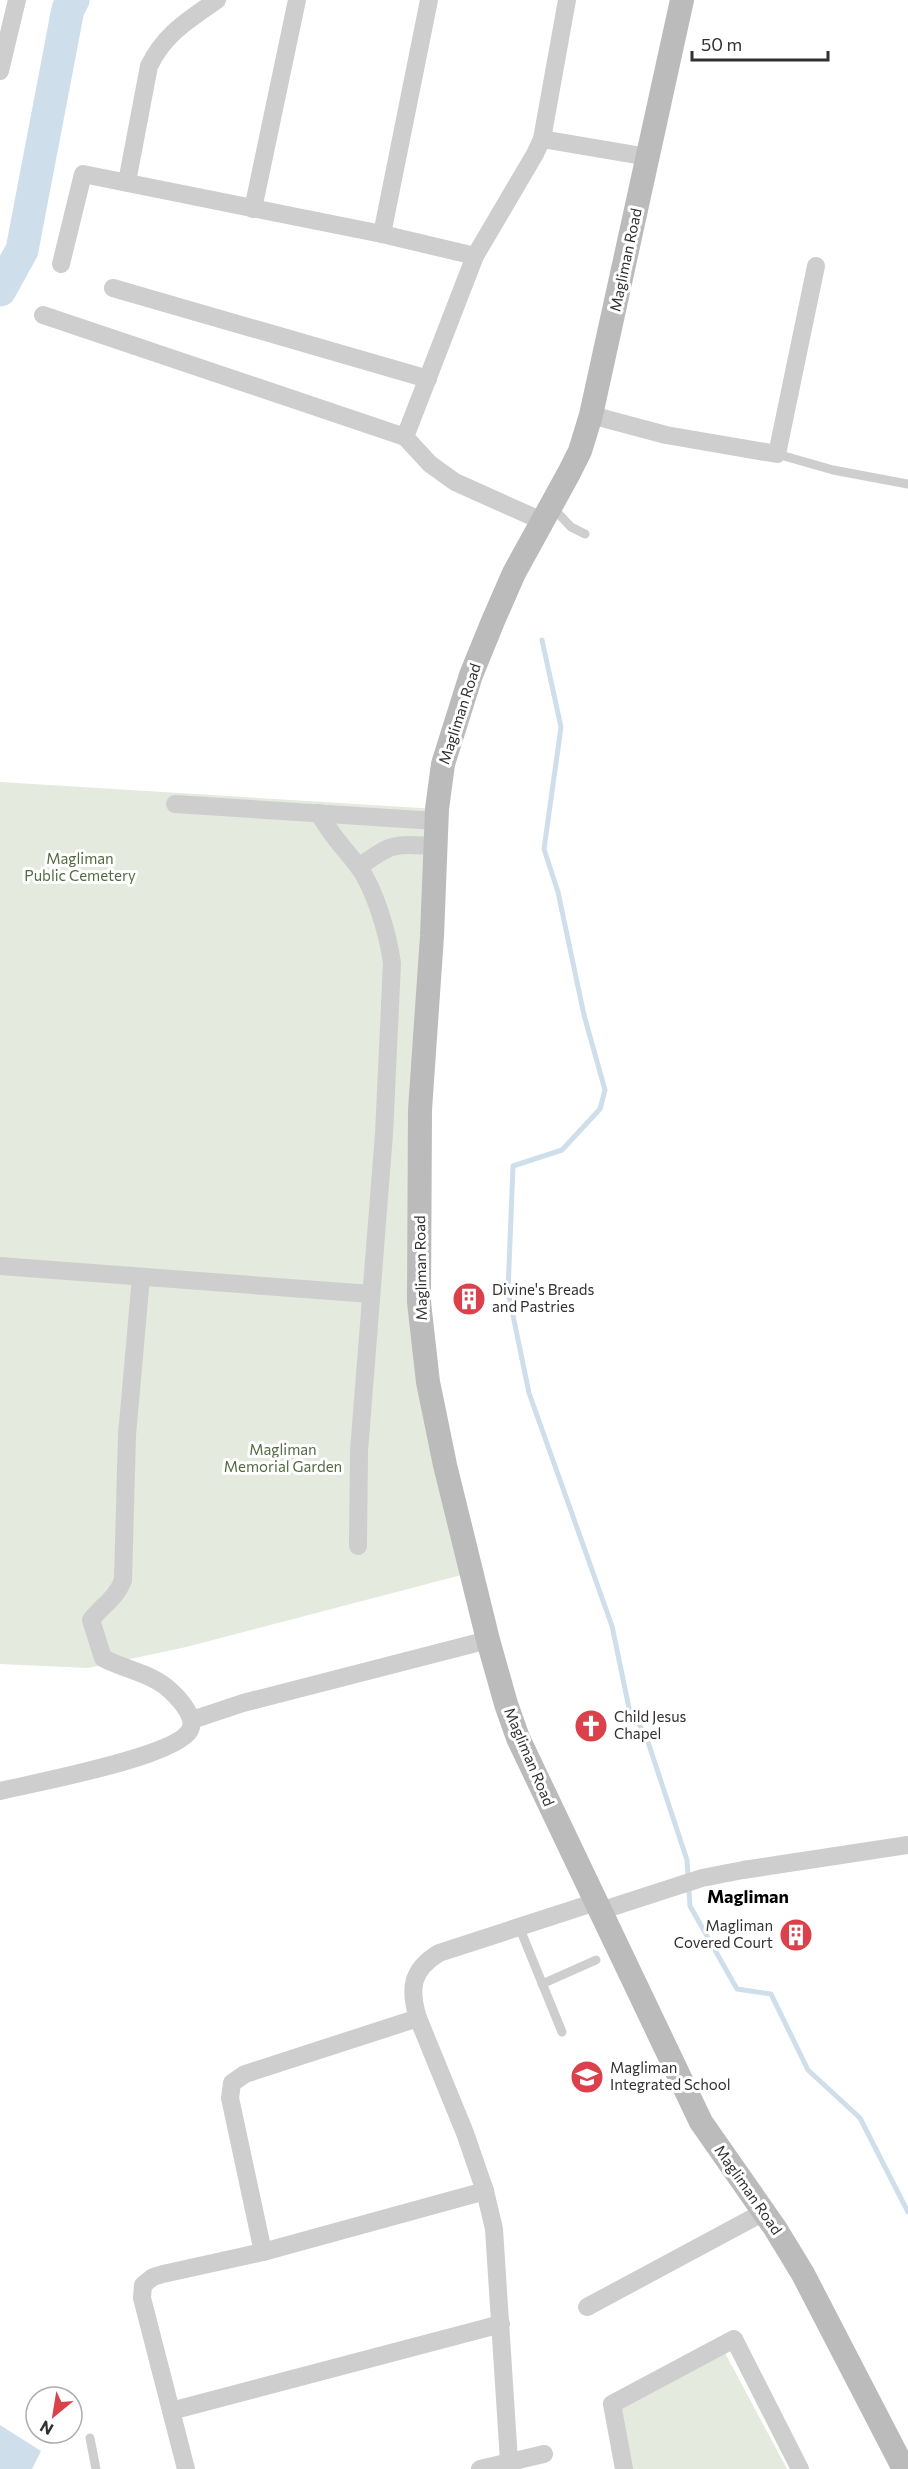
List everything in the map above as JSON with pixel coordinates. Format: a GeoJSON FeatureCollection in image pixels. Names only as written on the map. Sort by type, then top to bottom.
{"type":"FeatureCollection","features":[{"type":"Feature","properties":{"kind":"street"},"geometry":{"type":"LineString","coordinates":[[0,71],[17,0]]}},
{"type":"Feature","properties":{"kind":"street"},"geometry":{"type":"LineString","coordinates":[[127,182],[149,66],[157,48],[174,32],[217,0]]}},
{"type":"Feature","properties":{"kind":"street"},"geometry":{"type":"LineString","coordinates":[[253,209],[297,0]]}},
{"type":"Feature","properties":{"kind":"street"},"geometry":{"type":"LineString","coordinates":[[382,234],[429,0]]}},
{"type":"Feature","properties":{"kind":"street"},"geometry":{"type":"LineString","coordinates":[[405,437],[475,256],[536,154],[542,139],[567,0]]}},
{"type":"Feature","properties":{"kind":"street","name":"Magliman Road"},"geometry":{"type":"LineString","coordinates":[[682,0],[591,415],[580,451],[514,573],[471,675],[443,764],[436,821],[432,936],[420,1110],[419,1302],[430,1392],[445,1465],[488,1640],[506,1704],[519,1738],[701,2122],[764,2212],[803,2274],[904,2469]]}},
{"type":"Feature","properties":{"kind":"street"},"geometry":{"type":"LineString","coordinates":[[542,139],[648,157]]}},
{"type":"Feature","properties":{"kind":"street"},"geometry":{"type":"LineString","coordinates":[[61,264],[83,174],[382,234],[475,256]]}},
{"type":"Feature","properties":{"kind":"street"},"geometry":{"type":"LineString","coordinates":[[591,415],[666,435],[777,454],[816,266]]}},
{"type":"Feature","properties":{"kind":"street"},"geometry":{"type":"LineString","coordinates":[[113,288],[428,379]]}},
{"type":"Feature","properties":{"kind":"street"},"geometry":{"type":"LineString","coordinates":[[43,315],[405,437],[430,464],[455,482],[547,513]]}},
{"type":"Feature","properties":{"kind":"street"},"geometry":{"type":"LineString","coordinates":[[175,804],[436,821]]}},
{"type":"Feature","properties":{"kind":"street"},"geometry":{"type":"LineString","coordinates":[[319,813],[328,830],[359,867],[379,911],[388,939],[393,981],[384,1134],[359,1451],[358,1546]]}},
{"type":"Feature","properties":{"kind":"street"},"geometry":{"type":"LineString","coordinates":[[359,867],[385,848],[398,844],[435,846]]}},
{"type":"Feature","properties":{"kind":"street"},"geometry":{"type":"LineString","coordinates":[[0,1266],[371,1294]]}},
{"type":"Feature","properties":{"kind":"street"},"geometry":{"type":"LineString","coordinates":[[0,1791],[146,1756],[186,1736],[191,1728],[192,1720],[183,1705],[166,1686],[103,1658],[91,1620],[120,1590],[123,1580],[127,1435],[141,1277]]}},
{"type":"Feature","properties":{"kind":"street"},"geometry":{"type":"LineString","coordinates":[[192,1720],[254,1700],[488,1640]]}},
{"type":"Feature","properties":{"kind":"street"},"geometry":{"type":"LineString","coordinates":[[509,2461],[494,2229],[486,2191],[412,2000],[414,1981],[427,1961],[440,1953],[702,1878],[908,1845]]}},
{"type":"Feature","properties":{"kind":"street"},"geometry":{"type":"LineString","coordinates":[[263,2252],[230,2098],[232,2083],[244,2074],[418,2018]]}},
{"type":"Feature","properties":{"kind":"street"},"geometry":{"type":"LineString","coordinates":[[186,2469],[142,2298],[143,2284],[163,2274],[263,2252],[486,2191]]}},
{"type":"Feature","properties":{"kind":"street"},"geometry":{"type":"LineString","coordinates":[[587,2307],[764,2212]]}},
{"type":"Feature","properties":{"kind":"street"},"geometry":{"type":"LineString","coordinates":[[171,2411],[501,2324]]}},
{"type":"Feature","properties":{"kind":"street"},"geometry":{"type":"LineString","coordinates":[[624,2469],[612,2404],[734,2338],[800,2469]]}},
{"type":"Feature","properties":{"kind":"street"},"geometry":{"type":"LineString","coordinates":[[480,2469],[544,2454]]}},
{"type":"Feature","properties":{"kind":"lane"},"geometry":{"type":"LineString","coordinates":[[777,454],[833,470],[908,484]]}},
{"type":"Feature","properties":{"kind":"lane"},"geometry":{"type":"LineString","coordinates":[[547,513],[585,534]]}},
{"type":"Feature","properties":{"kind":"lane"},"geometry":{"type":"LineString","coordinates":[[519,1929],[561,2032]]}},
{"type":"Feature","properties":{"kind":"lane"},"geometry":{"type":"LineString","coordinates":[[542,1984],[596,1960]]}},
{"type":"Feature","properties":{"kind":"lane"},"geometry":{"type":"LineString","coordinates":[[90,2438],[96,2469]]}},
{"type":"Feature","properties":{"kind":"green space","name":"Magliman Memorial Garden"},"geometry":{"type":"Polygon","coordinates":[[[0,782],[437,809],[419,1302],[473,1572],[186,1647],[88,1668],[0,1664],[0,782]]]}},
{"type":"Feature","properties":{"kind":"green space"},"geometry":{"type":"Polygon","coordinates":[[[724,2351],[787,2469],[631,2469],[619,2408],[724,2351]]]}},
{"type":"Feature","properties":{"kind":"water"},"geometry":{"type":"Polygon","coordinates":[[[0,2425],[24,2440],[24,2445],[32,2445],[41,2451],[32,2469],[0,2469],[0,2425]]]}},
{"type":"Feature","properties":{"kind":"waterway"},"geometry":{"type":"LineString","coordinates":[[0,290],[22,250],[68,9],[73,0]]}},
{"type":"Feature","properties":{"kind":"waterway"},"geometry":{"type":"LineString","coordinates":[[542,640],[561,727],[544,849],[558,892],[584,1015],[605,1090],[600,1109],[562,1150],[513,1166],[508,1291],[529,1393],[612,1626],[629,1708],[646,1736],[687,1860],[690,1906],[737,1989],[771,1994],[808,2070],[860,2118],[908,2212]]}},
{"type":"Feature","properties":{"kind":"place","name":"Divine's Breads and Pastries"},"geometry":{"type":"Point","coordinates":[469,1299]}},
{"type":"Feature","properties":{"kind":"place","name":"Child Jesus Chapel"},"geometry":{"type":"Point","coordinates":[591,1726]}},
{"type":"Feature","properties":{"kind":"place","name":"Magliman Covered Court"},"geometry":{"type":"Point","coordinates":[796,1935]}},
{"type":"Feature","properties":{"kind":"place","name":"Magliman Integrated School"},"geometry":{"type":"Point","coordinates":[587,2077]}},
{"type":"Feature","properties":{"kind":"district","name":"Magliman"},"geometry":{"type":"Point","coordinates":[748,1897]}},
{"type":"Feature","properties":{"kind":"park label","name":"Magliman Public Cemetery"},"geometry":{"type":"Point","coordinates":[80,868]}}]}
